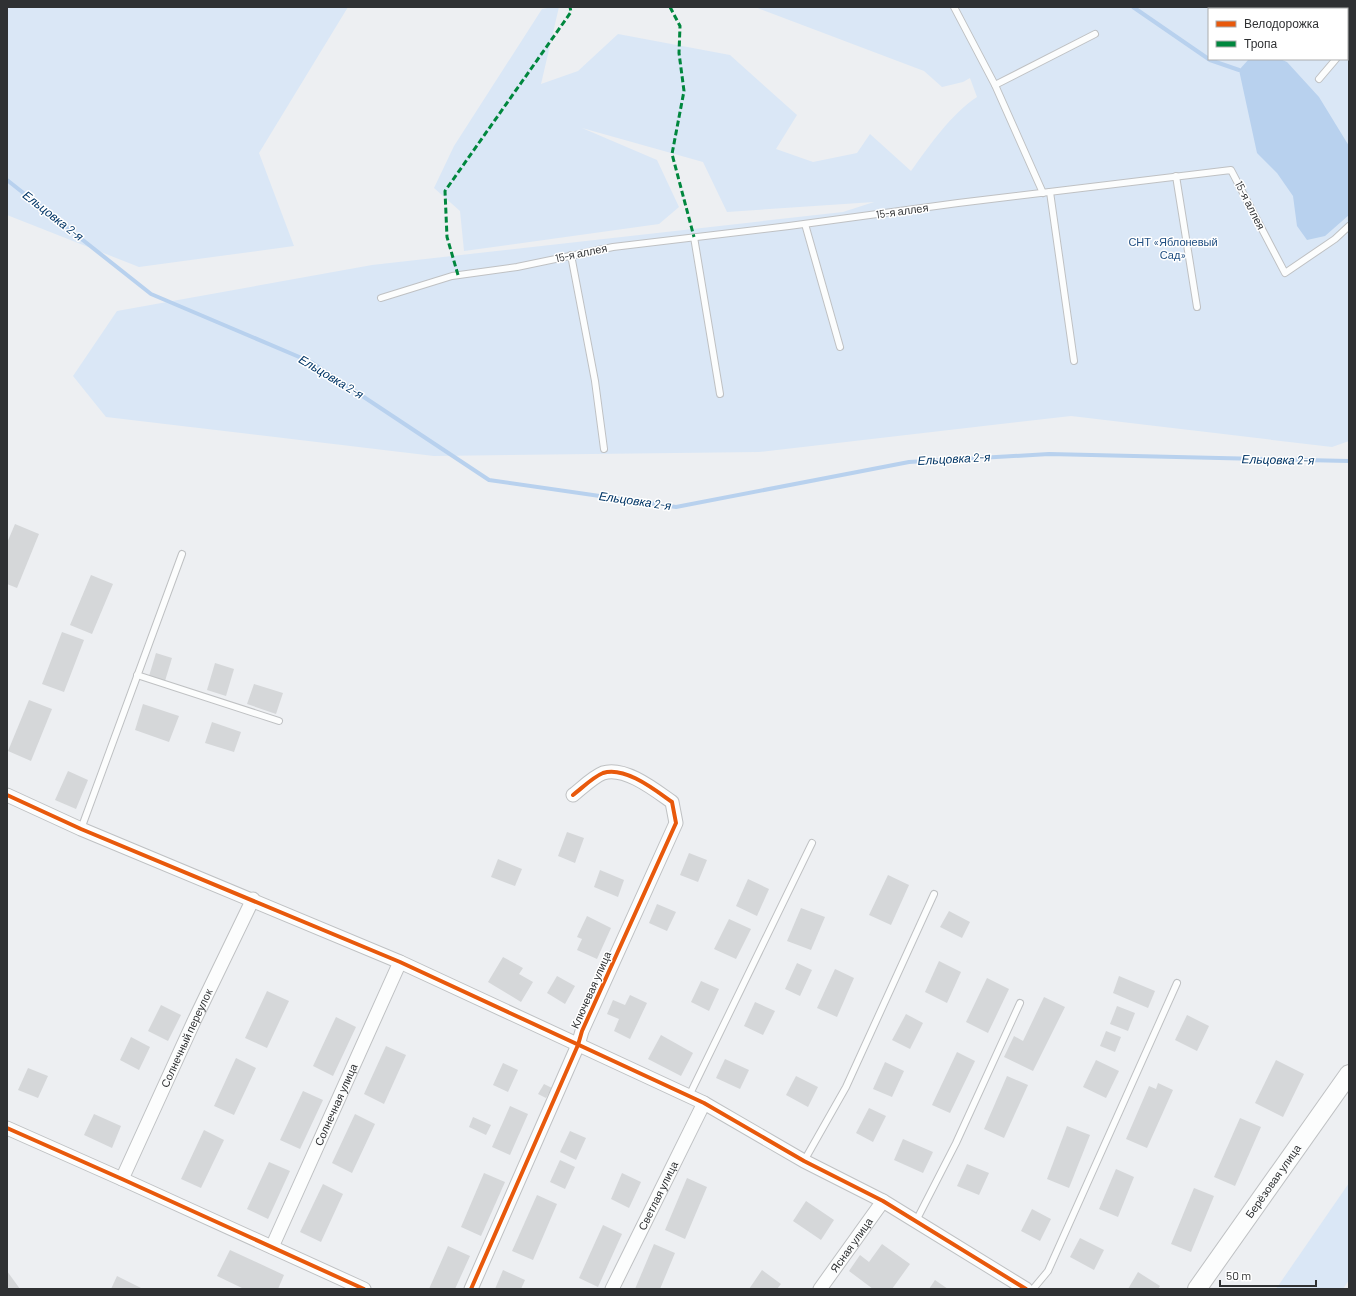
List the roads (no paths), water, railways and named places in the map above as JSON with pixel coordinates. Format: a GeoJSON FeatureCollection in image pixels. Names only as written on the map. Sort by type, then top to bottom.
{"type":"FeatureCollection","features":[{"type":"Feature","properties":{"kind":"main road","name":"Берёзовая улица"},"geometry":{"type":"LineString","coordinates":[[1197,1289],[1349,1074]]}},
{"type":"Feature","properties":{"kind":"street","name":"Ключевая улица"},"geometry":{"type":"LineString","coordinates":[[471,1289],[578,1045],[582,1031],[676,823],[672,802],[639,779],[612,771],[602,774],[573,794]]}},
{"type":"Feature","properties":{"kind":"street"},"geometry":{"type":"LineString","coordinates":[[7,795],[81,829],[400,962],[704,1103],[804,1161],[883,1201],[1026,1289]]}},
{"type":"Feature","properties":{"kind":"street","name":"Солнечный переулок"},"geometry":{"type":"LineString","coordinates":[[122,1179],[195,1019],[253,900]]}},
{"type":"Feature","properties":{"kind":"street","name":"Солнечная улица"},"geometry":{"type":"LineString","coordinates":[[272,1247],[400,962]]}},
{"type":"Feature","properties":{"kind":"street","name":"Светлая улица"},"geometry":{"type":"LineString","coordinates":[[612,1289],[704,1103]]}},
{"type":"Feature","properties":{"kind":"street"},"geometry":{"type":"LineString","coordinates":[[7,1128],[364,1289]]}},
{"type":"Feature","properties":{"kind":"street","name":"Ясная улица"},"geometry":{"type":"LineString","coordinates":[[820,1289],[883,1201]]}},
{"type":"Feature","properties":{"kind":"lane"},"geometry":{"type":"LineString","coordinates":[[954,7],[995,85],[1043,193]]}},
{"type":"Feature","properties":{"kind":"lane"},"geometry":{"type":"LineString","coordinates":[[995,85],[1095,34]]}},
{"type":"Feature","properties":{"kind":"lane"},"geometry":{"type":"LineString","coordinates":[[1319,79],[1335,60]]}},
{"type":"Feature","properties":{"kind":"lane","name":"15-я аллея"},"geometry":{"type":"LineString","coordinates":[[381,298],[452,276],[517,267],[613,247],[1231,170],[1285,273],[1335,239],[1349,226]]}},
{"type":"Feature","properties":{"kind":"lane"},"geometry":{"type":"LineString","coordinates":[[1176,176],[1197,307]]}},
{"type":"Feature","properties":{"kind":"lane"},"geometry":{"type":"LineString","coordinates":[[1050,192],[1074,361]]}},
{"type":"Feature","properties":{"kind":"lane"},"geometry":{"type":"LineString","coordinates":[[805,224],[840,347]]}},
{"type":"Feature","properties":{"kind":"lane"},"geometry":{"type":"LineString","coordinates":[[694,237],[720,394]]}},
{"type":"Feature","properties":{"kind":"lane"},"geometry":{"type":"LineString","coordinates":[[571,255],[596,381],[604,448]]}},
{"type":"Feature","properties":{"kind":"lane"},"geometry":{"type":"LineString","coordinates":[[81,829],[182,554]]}},
{"type":"Feature","properties":{"kind":"lane"},"geometry":{"type":"LineString","coordinates":[[137,675],[279,720]]}},
{"type":"Feature","properties":{"kind":"lane"},"geometry":{"type":"LineString","coordinates":[[689,1096],[812,843]]}},
{"type":"Feature","properties":{"kind":"lane"},"geometry":{"type":"LineString","coordinates":[[804,1161],[846,1087],[934,894]]}},
{"type":"Feature","properties":{"kind":"lane"},"geometry":{"type":"LineString","coordinates":[[1033,1289],[1048,1271],[1177,983]]}},
{"type":"Feature","properties":{"kind":"lane"},"geometry":{"type":"LineString","coordinates":[[916,1221],[956,1143],[1020,1003]]}},
{"type":"Feature","properties":{"kind":"water"},"geometry":{"type":"Polygon","coordinates":[[[1248,60],[1282,60],[1287,62],[1319,97],[1349,146],[1349,215],[1325,236],[1307,240],[1297,226],[1293,196],[1277,173],[1257,153],[1239,70],[1248,60]]]}},
{"type":"Feature","properties":{"kind":"waterway"},"geometry":{"type":"LineString","coordinates":[[1133,7],[1208,59]]}},
{"type":"Feature","properties":{"kind":"waterway"},"geometry":{"type":"LineString","coordinates":[[1210,60],[1239,70]]}},
{"type":"Feature","properties":{"kind":"waterway","name":"Ельцовка 2-я"},"geometry":{"type":"LineString","coordinates":[[7,180],[151,294],[311,362],[489,480],[676,507],[909,462],[1049,454],[1349,461]]}},
{"type":"Feature","properties":{"kind":"park label","name":"СНТ «Яблоневый Сад»"},"geometry":{"type":"Point","coordinates":[1173,248]}}]}
